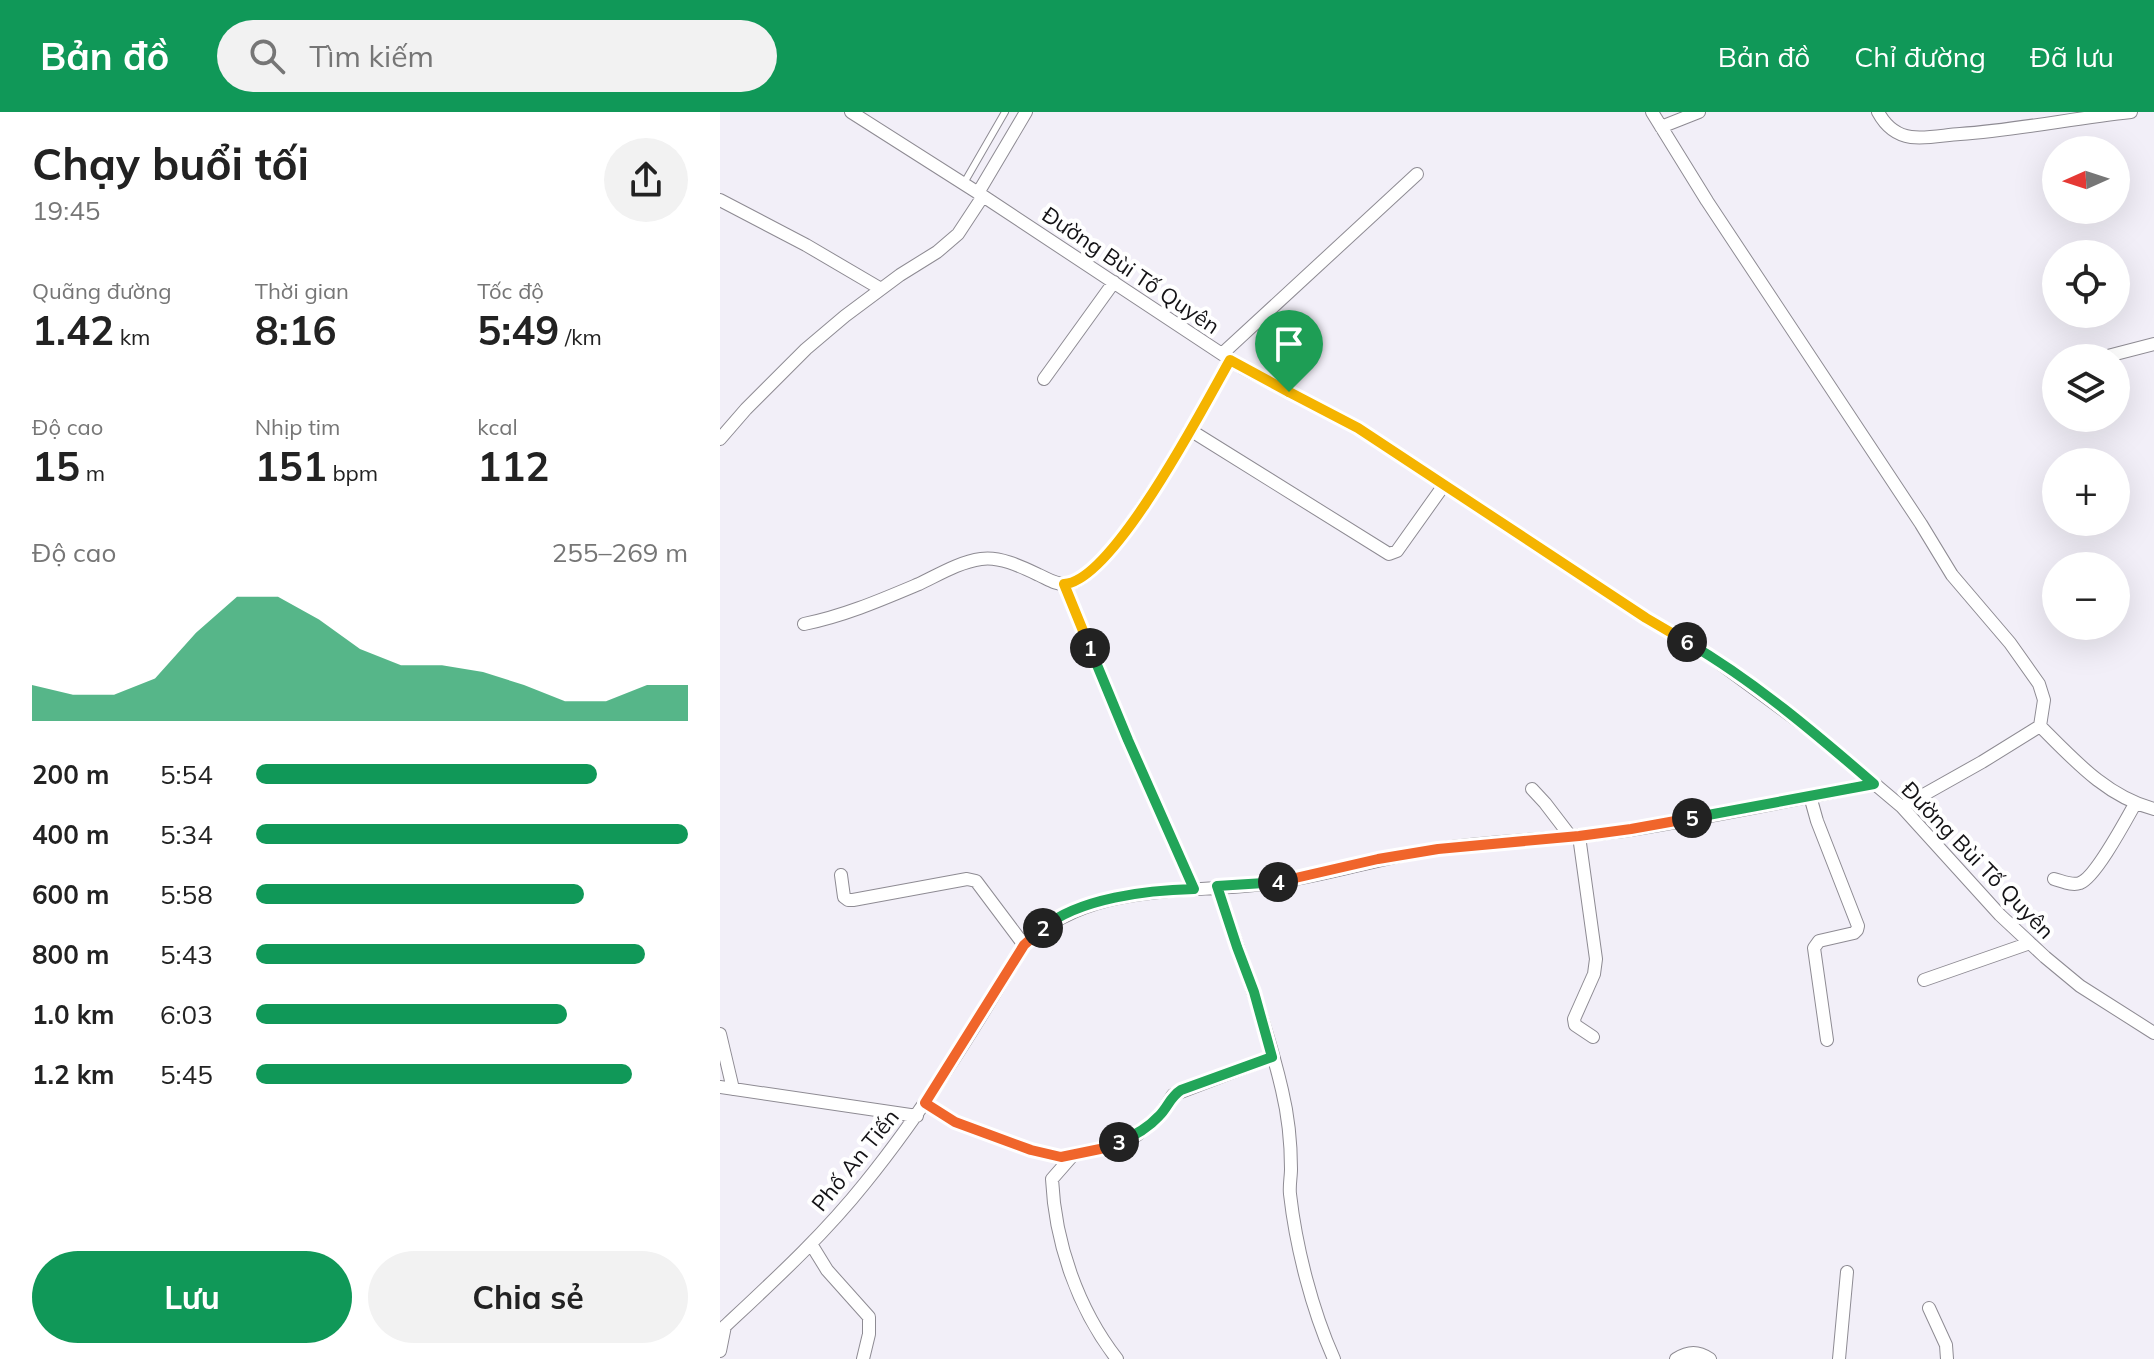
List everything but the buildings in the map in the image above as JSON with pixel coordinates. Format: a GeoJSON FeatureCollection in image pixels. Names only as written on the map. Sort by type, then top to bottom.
{"type":"FeatureCollection","features":[{"type":"Feature","properties":{"kind":"street","name":"Đường Bùi Tố Quyên"},"geometry":{"type":"LineString","coordinates":[[851,112],[981,194],[1226,357],[1358,428],[1646,618],[1710,656],[1813,732],[1902,807],[2000,915],[2080,986],[2154,1033]]}},
{"type":"Feature","properties":{"kind":"street"},"geometry":{"type":"LineString","coordinates":[[720,439],[806,349],[845,316],[958,234],[1026,112]]}},
{"type":"Feature","properties":{"kind":"street"},"geometry":{"type":"LineString","coordinates":[[1652,112],[1952,575],[2010,643],[2039,684],[2044,700],[2040,726],[1902,807]]}},
{"type":"Feature","properties":{"kind":"street"},"geometry":{"type":"LineString","coordinates":[[1661,127],[1699,112]]}},
{"type":"Feature","properties":{"kind":"street"},"geometry":{"type":"LineString","coordinates":[[1878,112],[1883,122],[1910,137],[1989,132],[2092,114],[2131,112]]}},
{"type":"Feature","properties":{"kind":"street"},"geometry":{"type":"LineString","coordinates":[[804,624],[859,610],[963,563],[983,558],[1009,562],[1058,584],[1071,584],[1085,576],[1106,556],[1139,514],[1190,430],[1226,357],[1417,174]]}},
{"type":"Feature","properties":{"kind":"street"},"geometry":{"type":"LineString","coordinates":[[720,200],[881,289]]}},
{"type":"Feature","properties":{"kind":"street"},"geometry":{"type":"LineString","coordinates":[[1044,379],[1114,282]]}},
{"type":"Feature","properties":{"kind":"street"},"geometry":{"type":"LineString","coordinates":[[2130,350],[2154,344]]}},
{"type":"Feature","properties":{"kind":"street"},"geometry":{"type":"LineString","coordinates":[[1190,430],[1389,554],[1397,551],[1444,485]]}},
{"type":"Feature","properties":{"kind":"street"},"geometry":{"type":"LineString","coordinates":[[1064,584],[1194,889]]}},
{"type":"Feature","properties":{"kind":"street"},"geometry":{"type":"LineString","coordinates":[[2040,726],[2116,794],[2154,809]]}},
{"type":"Feature","properties":{"kind":"street","name":"Phố An Tiến"},"geometry":{"type":"LineString","coordinates":[[723,1329],[811,1244],[864,1185],[917,1116],[1024,945],[1048,923],[1069,912],[1096,903],[1166,890],[1271,883],[1438,849],[1631,829],[1874,784]]}},
{"type":"Feature","properties":{"kind":"street"},"geometry":{"type":"LineString","coordinates":[[1532,789],[1575,837],[1596,959],[1594,974],[1574,1019],[1575,1025],[1593,1037]]}},
{"type":"Feature","properties":{"kind":"street"},"geometry":{"type":"LineString","coordinates":[[1810,796],[1858,926],[1854,933],[1819,941],[1814,948],[1827,1040]]}},
{"type":"Feature","properties":{"kind":"street"},"geometry":{"type":"LineString","coordinates":[[2054,879],[2080,883],[2087,879],[2135,804]]}},
{"type":"Feature","properties":{"kind":"street"},"geometry":{"type":"LineString","coordinates":[[841,875],[844,897],[853,900],[967,879],[976,881],[1024,945]]}},
{"type":"Feature","properties":{"kind":"street"},"geometry":{"type":"LineString","coordinates":[[1217,886],[1254,992],[1282,1091],[1289,1137],[1289,1191],[1296,1230],[1325,1339],[1334,1359]]}},
{"type":"Feature","properties":{"kind":"street"},"geometry":{"type":"LineString","coordinates":[[1924,980],[2030,943]]}},
{"type":"Feature","properties":{"kind":"street"},"geometry":{"type":"LineString","coordinates":[[720,1034],[727,1088],[917,1116]]}},
{"type":"Feature","properties":{"kind":"street"},"geometry":{"type":"LineString","coordinates":[[925,1103],[955,1122],[1031,1150],[1061,1157],[1100,1149],[1137,1135],[1160,1115],[1173,1095],[1272,1057]]}},
{"type":"Feature","properties":{"kind":"street"},"geometry":{"type":"LineString","coordinates":[[1073,1155],[1052,1179],[1054,1208],[1080,1298],[1117,1359]]}},
{"type":"Feature","properties":{"kind":"street"},"geometry":{"type":"LineString","coordinates":[[811,1244],[827,1270],[869,1317],[869,1334],[863,1359]]}},
{"type":"Feature","properties":{"kind":"street"},"geometry":{"type":"LineString","coordinates":[[1839,1359],[1847,1272]]}},
{"type":"Feature","properties":{"kind":"street"},"geometry":{"type":"LineString","coordinates":[[1929,1308],[1946,1345],[1947,1359]]}},
{"type":"Feature","properties":{"kind":"street"},"geometry":{"type":"LineString","coordinates":[[720,1351],[723,1329]]}},
{"type":"Feature","properties":{"kind":"street"},"geometry":{"type":"LineString","coordinates":[[1676,1359],[1690,1352],[1700,1352],[1710,1359]]}},
{"type":"Feature","properties":{"kind":"lane"},"geometry":{"type":"LineString","coordinates":[[964,183],[1005,112]]}},
{"type":"Feature","properties":{"kind":"route"},"geometry":{"type":"LineString","coordinates":[[1230,360],[1289,392],[1358,428],[1646,618],[1710,656],[1813,732],[1874,784],[1631,829],[1438,849],[1271,883],[1217,886],[1254,992],[1272,1057],[1181,1090],[1173,1095],[1160,1115],[1137,1135],[1100,1149],[1061,1157],[1031,1150],[955,1122],[925,1103],[1024,945],[1048,923],[1096,903],[1166,890],[1194,889],[1064,584],[1071,584],[1085,576],[1106,556],[1139,514],[1230,360]]}}]}
